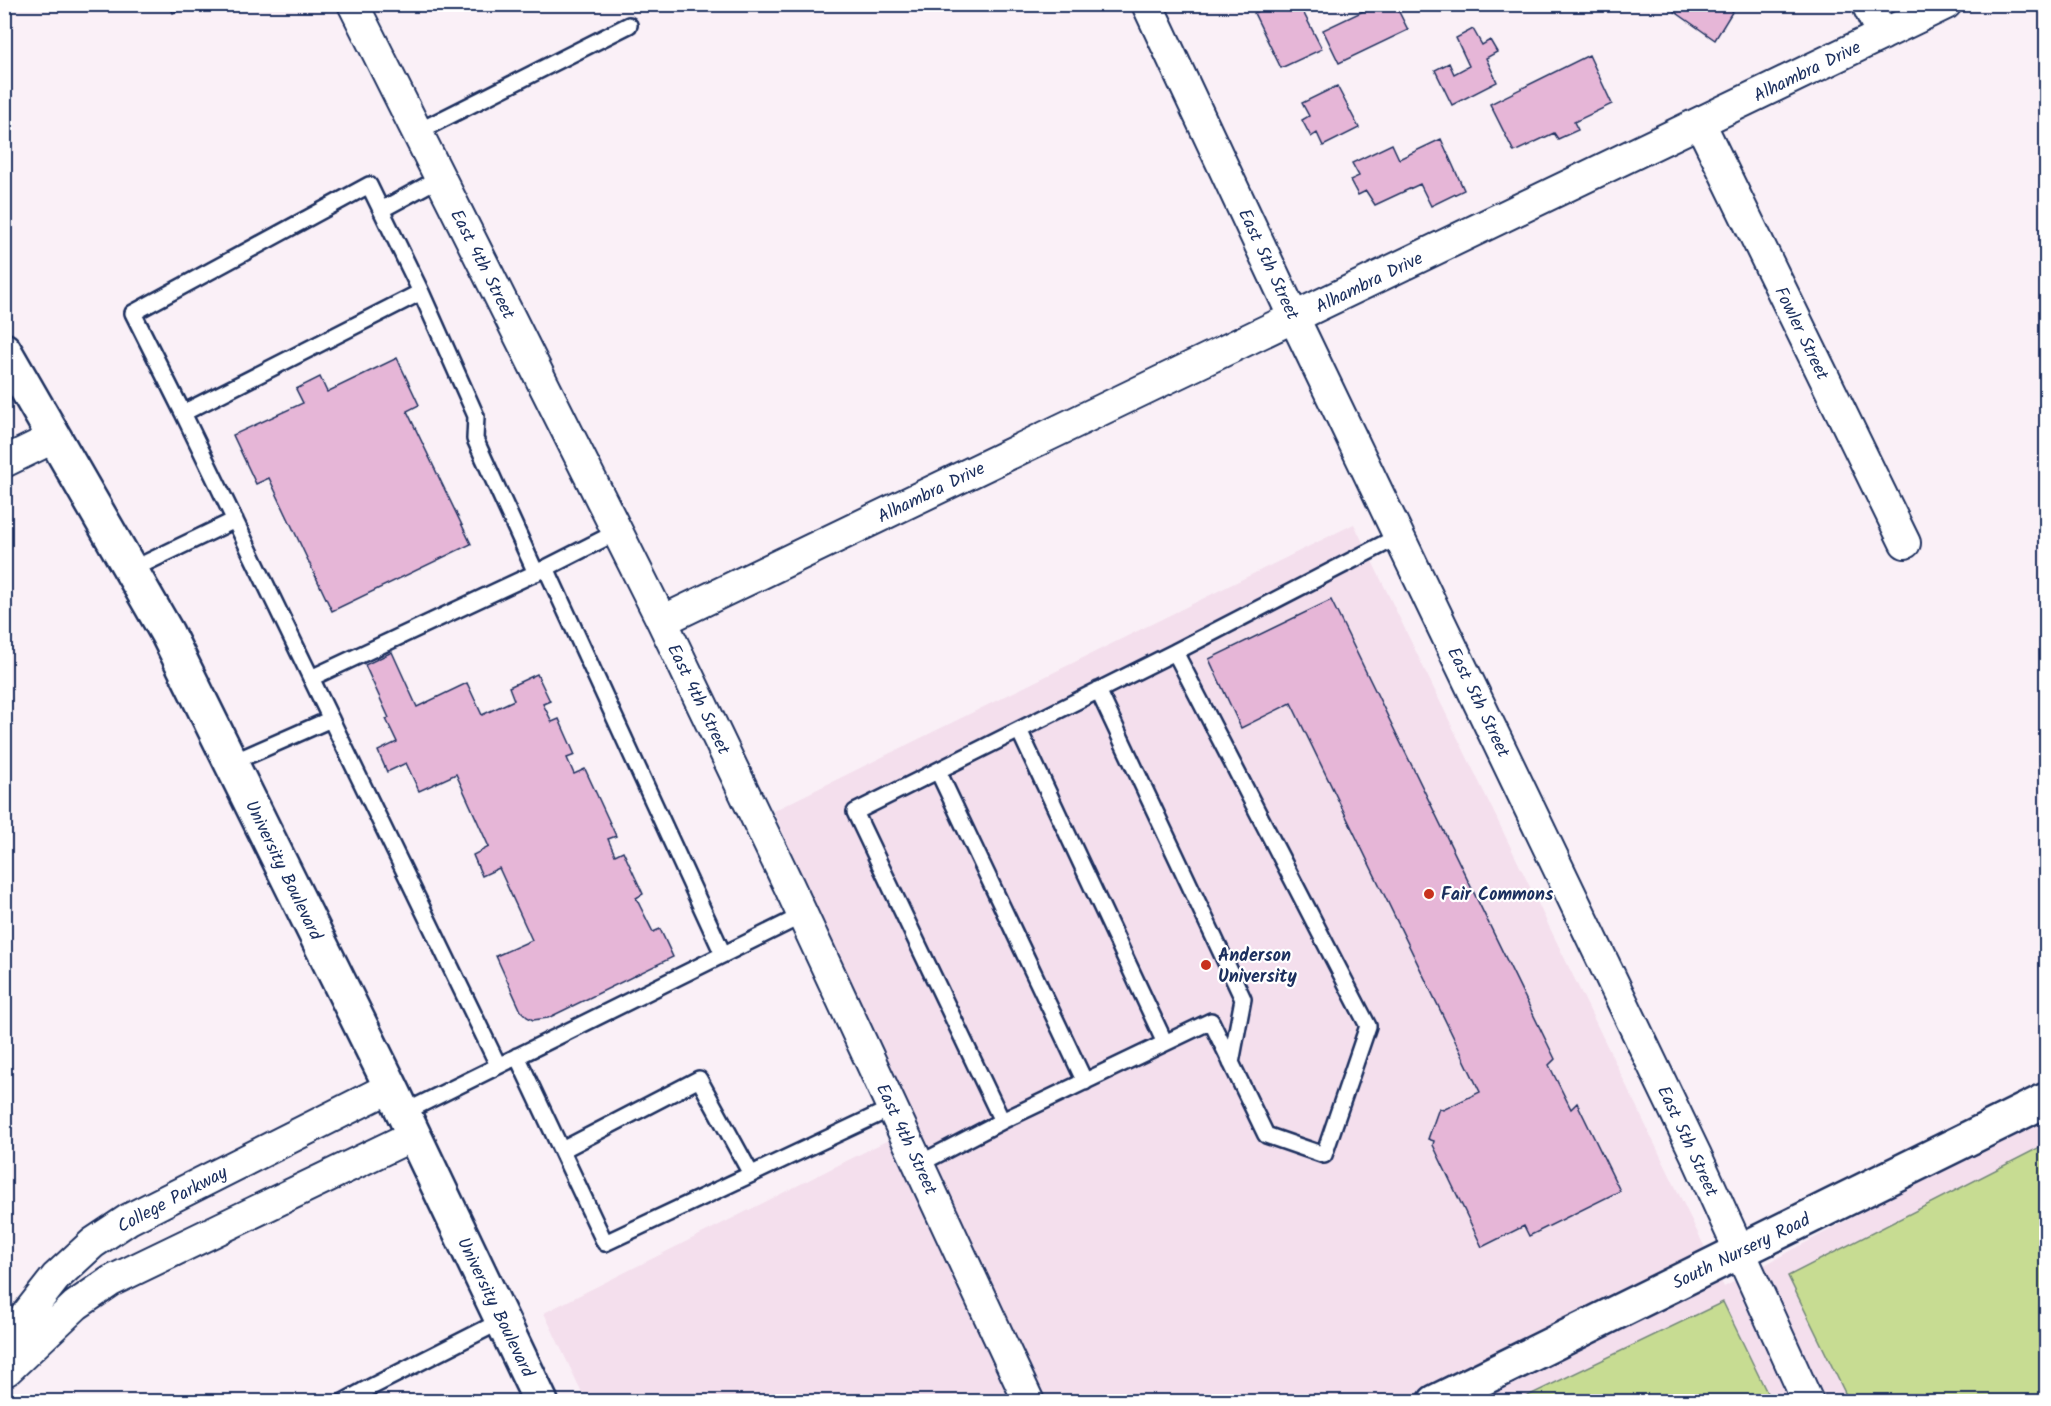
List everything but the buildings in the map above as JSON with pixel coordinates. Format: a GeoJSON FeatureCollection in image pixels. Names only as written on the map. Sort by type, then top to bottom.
{"type":"FeatureCollection","features":[{"type":"Feature","properties":{"kind":"main road","name":"University Boulevard"},"geometry":{"type":"LineString","coordinates":[[4,351],[167,633],[403,1112],[541,1401]]}},
{"type":"Feature","properties":{"kind":"main road","name":"South Nursery Road"},"geometry":{"type":"LineString","coordinates":[[1435,1401],[2046,1100]]}},
{"type":"Feature","properties":{"kind":"street","name":"East 5th Street"},"geometry":{"type":"LineString","coordinates":[[1147,4],[1294,318],[1691,1145],[1808,1401]]}},
{"type":"Feature","properties":{"kind":"street"},"geometry":{"type":"LineString","coordinates":[[1867,4],[1882,35]]}},
{"type":"Feature","properties":{"kind":"street","name":"Alhambra Drive"},"geometry":{"type":"LineString","coordinates":[[662,621],[1946,4]]}},
{"type":"Feature","properties":{"kind":"street","name":"East 4th Street"},"geometry":{"type":"LineString","coordinates":[[358,6],[417,132],[662,621],[803,915],[1029,1401]]}},
{"type":"Feature","properties":{"kind":"street","name":"Fowler Street"},"geometry":{"type":"LineString","coordinates":[[1700,123],[1905,543]]}},
{"type":"Feature","properties":{"kind":"street"},"geometry":{"type":"LineString","coordinates":[[4,462],[55,437]]}},
{"type":"Feature","properties":{"kind":"street","name":"College Parkway"},"geometry":{"type":"LineString","coordinates":[[4,1370],[76,1305],[111,1281],[403,1112]]}},
{"type":"Feature","properties":{"kind":"street","name":"College Parkway"},"geometry":{"type":"LineString","coordinates":[[4,1370],[21,1323],[56,1277],[93,1243],[129,1219],[403,1112]]}},
{"type":"Feature","properties":{"kind":"lane"},"geometry":{"type":"LineString","coordinates":[[417,132],[629,25]]}},
{"type":"Feature","properties":{"kind":"lane"},"geometry":{"type":"LineString","coordinates":[[381,210],[440,178]]}},
{"type":"Feature","properties":{"kind":"lane"},"geometry":{"type":"LineString","coordinates":[[498,1065],[133,313],[369,185],[421,292],[476,416],[475,439],[541,570],[723,954]]}},
{"type":"Feature","properties":{"kind":"lane"},"geometry":{"type":"LineString","coordinates":[[183,413],[421,292]]}},
{"type":"Feature","properties":{"kind":"lane"},"geometry":{"type":"LineString","coordinates":[[131,570],[235,520]]}},
{"type":"Feature","properties":{"kind":"lane"},"geometry":{"type":"LineString","coordinates":[[311,678],[617,532]]}},
{"type":"Feature","properties":{"kind":"lane"},"geometry":{"type":"LineString","coordinates":[[1002,1121],[855,812],[1399,536]]}},
{"type":"Feature","properties":{"kind":"lane"},"geometry":{"type":"LineString","coordinates":[[919,1164],[1002,1121],[1211,1021],[1266,1135],[1324,1155],[1368,1026],[1175,651]]}},
{"type":"Feature","properties":{"kind":"lane"},"geometry":{"type":"LineString","coordinates":[[1098,690],[1244,999],[1231,1063]]}},
{"type":"Feature","properties":{"kind":"lane"},"geometry":{"type":"LineString","coordinates":[[231,763],[331,719]]}},
{"type":"Feature","properties":{"kind":"lane"},"geometry":{"type":"LineString","coordinates":[[1020,730],[1165,1043]]}},
{"type":"Feature","properties":{"kind":"lane"},"geometry":{"type":"LineString","coordinates":[[938,771],[1085,1082]]}},
{"type":"Feature","properties":{"kind":"lane"},"geometry":{"type":"LineString","coordinates":[[403,1112],[803,915]]}},
{"type":"Feature","properties":{"kind":"lane"},"geometry":{"type":"LineString","coordinates":[[517,1056],[605,1243],[892,1108]]}},
{"type":"Feature","properties":{"kind":"lane"},"geometry":{"type":"LineString","coordinates":[[562,1150],[699,1078],[751,1174]]}},
{"type":"Feature","properties":{"kind":"lane"},"geometry":{"type":"LineString","coordinates":[[343,1401],[366,1396],[503,1320]]}},
{"type":"Feature","properties":{"kind":"shaded area","name":"Anderson University"},"geometry":{"type":"Polygon","coordinates":[[[1354,524],[1724,1287],[1903,1190],[2046,1120],[2046,1401],[586,1401],[544,1313],[916,1126],[773,811],[1354,524]]]}},
{"type":"Feature","properties":{"kind":"green space"},"geometry":{"type":"Polygon","coordinates":[[[2046,1144],[2046,1401],[1849,1401],[1788,1276],[2046,1144]]]}},
{"type":"Feature","properties":{"kind":"green space"},"geometry":{"type":"Polygon","coordinates":[[[1723,1302],[1771,1401],[1517,1401],[1723,1302]]]}},
{"type":"Feature","properties":{"kind":"place","name":"Fair Commons"},"geometry":{"type":"Point","coordinates":[1429,894]}},
{"type":"Feature","properties":{"kind":"place","name":"Anderson University"},"geometry":{"type":"Point","coordinates":[1206,965]}}]}
